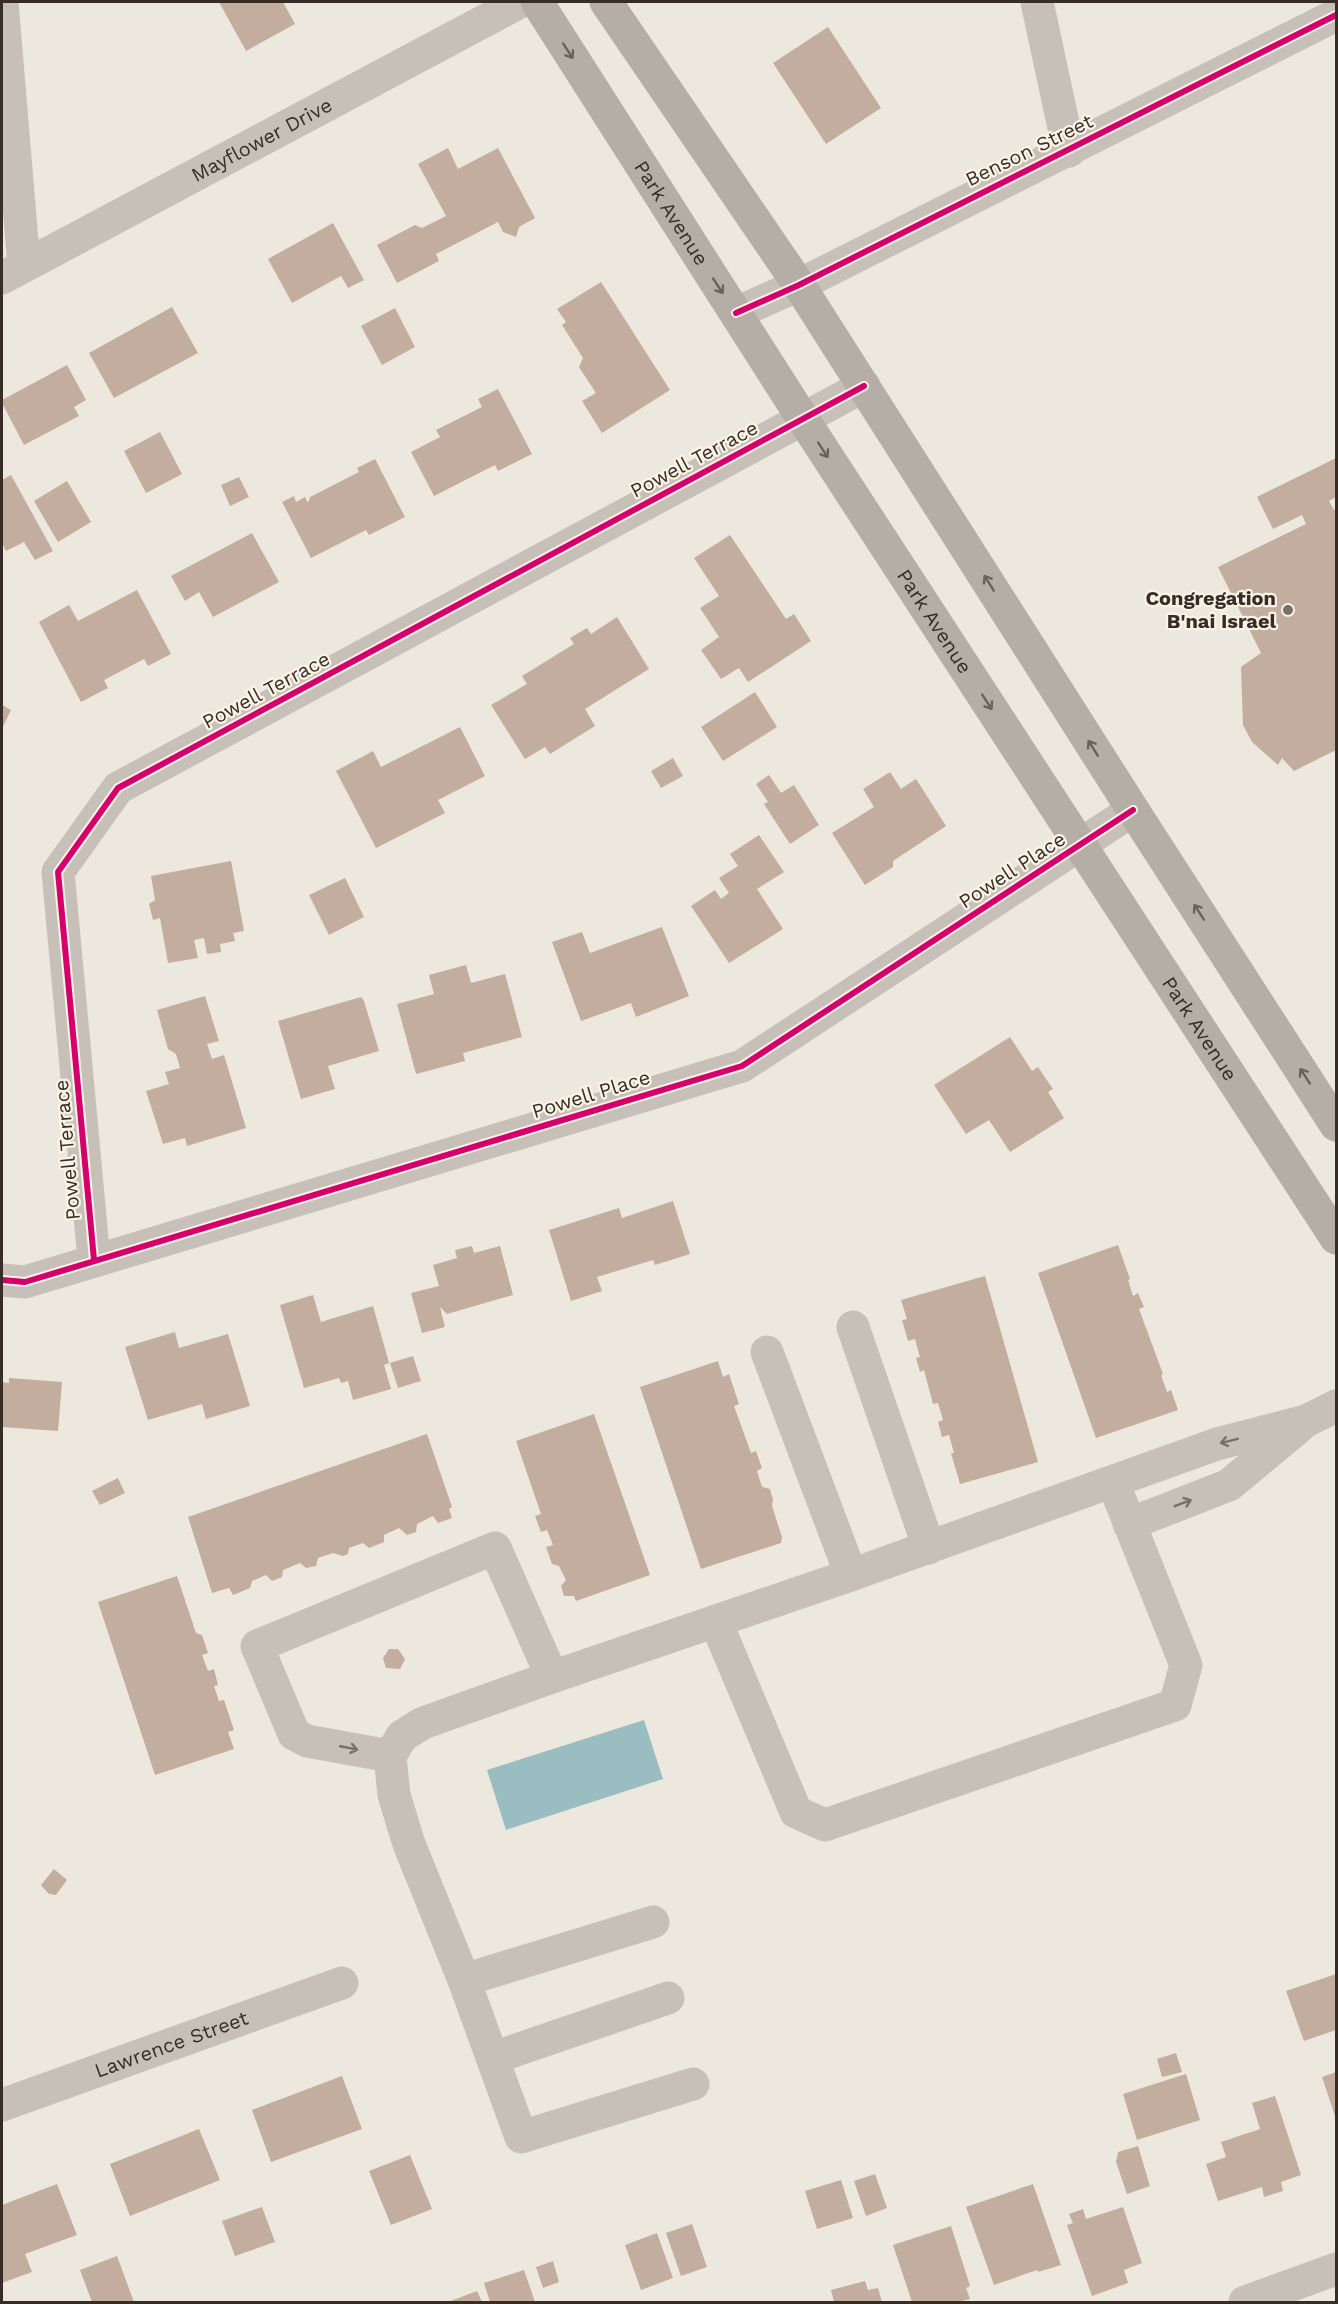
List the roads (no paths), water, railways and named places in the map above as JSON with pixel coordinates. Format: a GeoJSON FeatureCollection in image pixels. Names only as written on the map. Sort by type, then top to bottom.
{"type":"FeatureCollection","features":[{"type":"Feature","properties":{"kind":"main road","name":"Park Avenue"},"geometry":{"type":"LineString","coordinates":[[537,2],[803,419],[1080,845],[1334,1228]]}},
{"type":"Feature","properties":{"kind":"main road"},"geometry":{"type":"LineString","coordinates":[[606,2],[800,285],[1336,1125]]}},
{"type":"Feature","properties":{"kind":"street"},"geometry":{"type":"LineString","coordinates":[[3,2],[13,272]]}},
{"type":"Feature","properties":{"kind":"street","name":"Mayflower Drive"},"geometry":{"type":"LineString","coordinates":[[13,272],[520,2]]}},
{"type":"Feature","properties":{"kind":"street"},"geometry":{"type":"LineString","coordinates":[[1037,2],[1069,150]]}},
{"type":"Feature","properties":{"kind":"street","name":"Benson Street"},"geometry":{"type":"LineString","coordinates":[[736,313],[800,285],[1336,15]]}},
{"type":"Feature","properties":{"kind":"street","name":"Powell Terrace"},"geometry":{"type":"LineString","coordinates":[[93,1260],[58,872],[118,788],[864,386]]}},
{"type":"Feature","properties":{"kind":"street","name":"Powell Place"},"geometry":{"type":"LineString","coordinates":[[2,1280],[25,1282],[742,1066],[1133,810]]}},
{"type":"Feature","properties":{"kind":"street"},"geometry":{"type":"LineString","coordinates":[[853,1327],[929,1548]]}},
{"type":"Feature","properties":{"kind":"street"},"geometry":{"type":"LineString","coordinates":[[767,1352],[851,1575]]}},
{"type":"Feature","properties":{"kind":"street"},"geometry":{"type":"LineString","coordinates":[[693,2084],[521,2137],[464,1980],[409,1844],[394,1795],[390,1756],[402,1736],[423,1723],[552,1677],[929,1548],[1217,1444],[1306,1421],[1336,1406]]}},
{"type":"Feature","properties":{"kind":"street"},"geometry":{"type":"LineString","coordinates":[[1129,1524],[1229,1485],[1306,1421]]}},
{"type":"Feature","properties":{"kind":"street"},"geometry":{"type":"LineString","coordinates":[[716,1622],[796,1812],[825,1825],[1175,1705],[1186,1665],[1113,1482]]}},
{"type":"Feature","properties":{"kind":"street"},"geometry":{"type":"LineString","coordinates":[[390,1756],[307,1741],[294,1734],[257,1646],[495,1548],[552,1677]]}},
{"type":"Feature","properties":{"kind":"street"},"geometry":{"type":"LineString","coordinates":[[464,1980],[653,1922]]}},
{"type":"Feature","properties":{"kind":"street","name":"Lawrence Street"},"geometry":{"type":"LineString","coordinates":[[2,2105],[342,1983]]}},
{"type":"Feature","properties":{"kind":"street"},"geometry":{"type":"LineString","coordinates":[[493,2058],[668,1998]]}},
{"type":"Feature","properties":{"kind":"street"},"geometry":{"type":"LineString","coordinates":[[1245,2302],[1336,2269]]}},
{"type":"Feature","properties":{"kind":"water"},"geometry":{"type":"Polygon","coordinates":[[[644,1720],[663,1779],[506,1830],[487,1770],[644,1720]]]}},
{"type":"Feature","properties":{"kind":"place","name":"Congregation B'nai Israel"},"geometry":{"type":"Point","coordinates":[1288,610]}}]}
